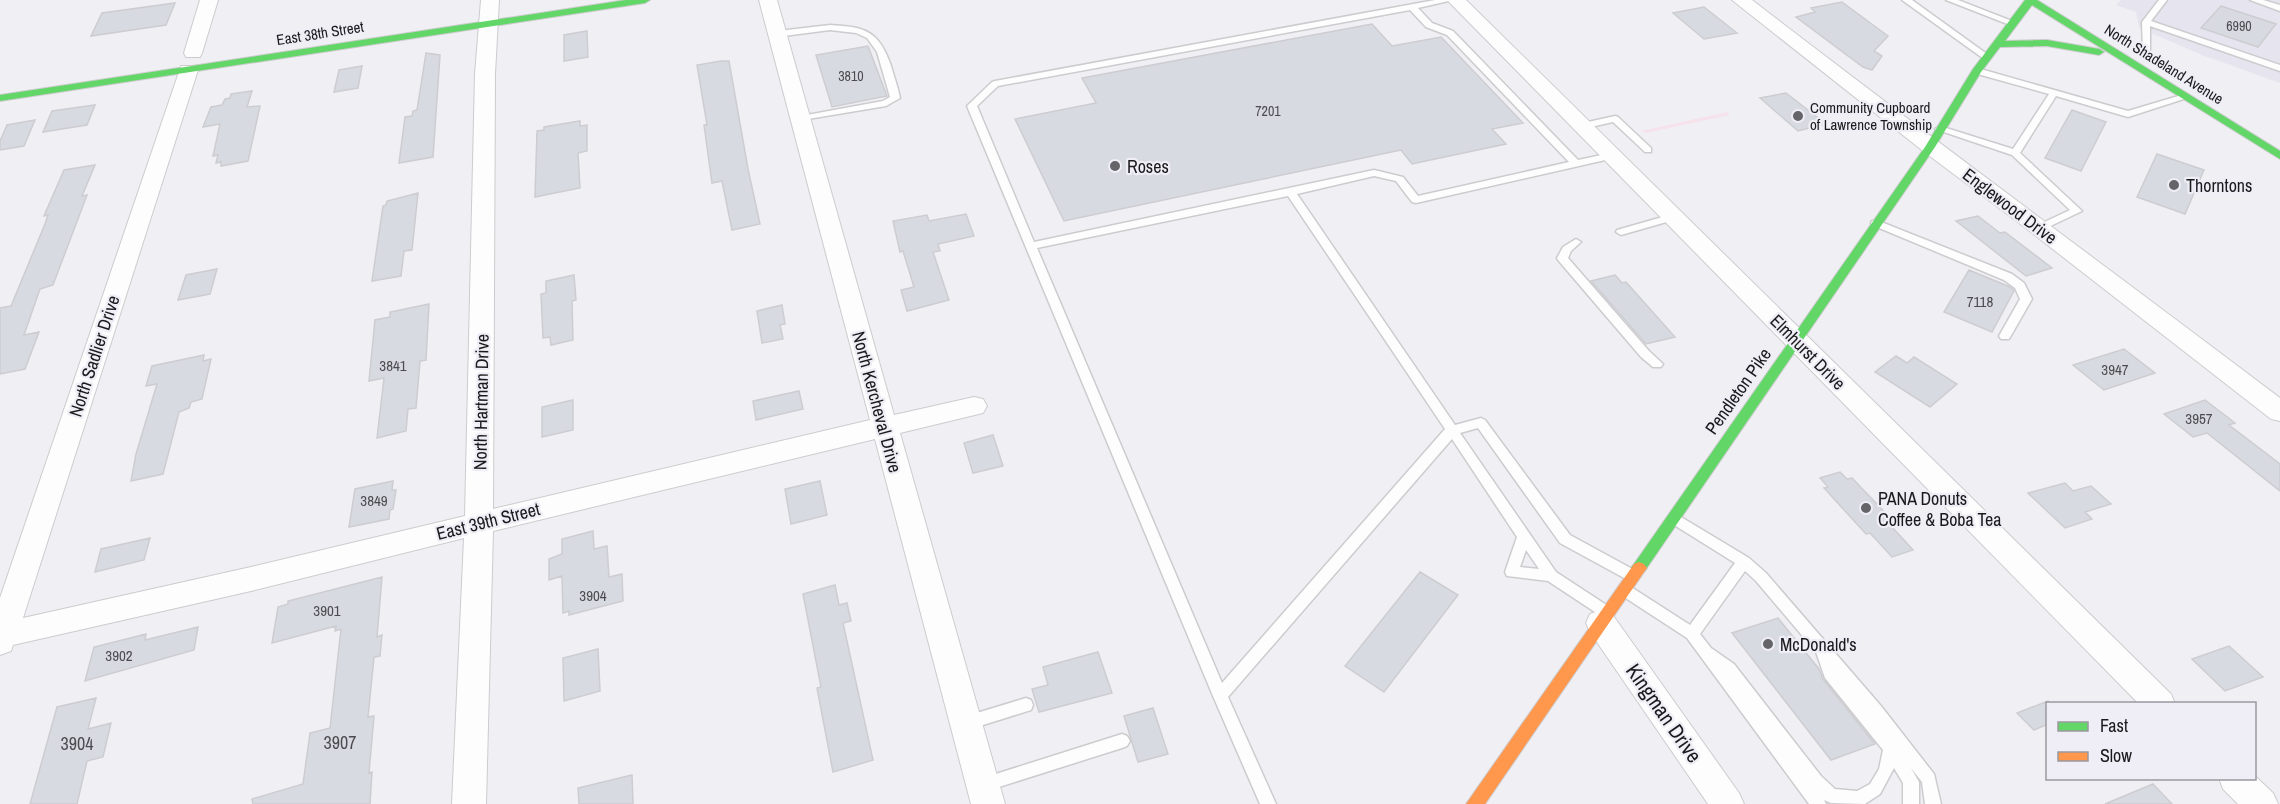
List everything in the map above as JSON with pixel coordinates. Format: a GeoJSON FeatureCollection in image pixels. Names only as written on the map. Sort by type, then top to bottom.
{"type":"FeatureCollection","features":[{"type":"Feature","properties":{"kind":"main road","name":"East 38th Street"},"geometry":{"type":"LineString","coordinates":[[0,98],[192,57],[490,10],[645,0]]}},
{"type":"Feature","properties":{"kind":"main road","name":"Pendleton Pike"},"geometry":{"type":"LineString","coordinates":[[1475,804],[1935,138],[1977,71],[2030,0]]}},
{"type":"Feature","properties":{"kind":"main road","name":"North Shadeland Avenue"},"geometry":{"type":"LineString","coordinates":[[2030,0],[2280,156]]}},
{"type":"Feature","properties":{"kind":"main road"},"geometry":{"type":"LineString","coordinates":[[1997,44],[2057,44],[2122,58]]}},
{"type":"Feature","properties":{"kind":"street","name":"North Sadlier Drive"},"geometry":{"type":"LineString","coordinates":[[1,639],[209,0]]}},
{"type":"Feature","properties":{"kind":"street","name":"North Kercheval Drive"},"geometry":{"type":"LineString","coordinates":[[768,0],[985,794]]}},
{"type":"Feature","properties":{"kind":"street","name":"Elmhurst Drive"},"geometry":{"type":"LineString","coordinates":[[1456,0],[2158,702]]}},
{"type":"Feature","properties":{"kind":"street","name":"Englewood Drive"},"geometry":{"type":"LineString","coordinates":[[1741,0],[1935,138],[2040,228],[2280,412]]}},
{"type":"Feature","properties":{"kind":"street","name":"North Hartman Drive"},"geometry":{"type":"LineString","coordinates":[[469,804],[479,524],[485,74],[490,10]]}},
{"type":"Feature","properties":{"kind":"street","name":"East 39th Street"},"geometry":{"type":"LineString","coordinates":[[1,639],[974,406]]}},
{"type":"Feature","properties":{"kind":"street","name":"Kingman Drive"},"geometry":{"type":"LineString","coordinates":[[1604,618],[1727,804]]}},
{"type":"Feature","properties":{"kind":"street"},"geometry":{"type":"LineString","coordinates":[[2237,780],[2261,804]]}},
{"type":"Feature","properties":{"kind":"lane"},"geometry":{"type":"LineString","coordinates":[[1268,804],[1220,696],[972,106],[995,84],[1449,0]]}},
{"type":"Feature","properties":{"kind":"lane"},"geometry":{"type":"LineString","coordinates":[[1905,0],[1987,57]]}},
{"type":"Feature","properties":{"kind":"lane"},"geometry":{"type":"LineString","coordinates":[[1950,0],[2013,23]]}},
{"type":"Feature","properties":{"kind":"lane"},"geometry":{"type":"LineString","coordinates":[[2146,50],[2146,22],[2163,0]]}},
{"type":"Feature","properties":{"kind":"lane"},"geometry":{"type":"LineString","coordinates":[[2254,0],[2280,8]]}},
{"type":"Feature","properties":{"kind":"lane"},"geometry":{"type":"LineString","coordinates":[[1412,7],[1429,25],[1450,33],[1576,164]]}},
{"type":"Feature","properties":{"kind":"lane"},"geometry":{"type":"LineString","coordinates":[[2146,22],[2280,68]]}},
{"type":"Feature","properties":{"kind":"lane"},"geometry":{"type":"LineString","coordinates":[[776,34],[826,27],[849,29],[872,38],[879,45],[895,88],[895,98],[886,103],[800,119]]}},
{"type":"Feature","properties":{"kind":"lane"},"geometry":{"type":"LineString","coordinates":[[1977,71],[2128,114],[2185,97]]}},
{"type":"Feature","properties":{"kind":"lane"},"geometry":{"type":"LineString","coordinates":[[2015,153],[2054,93]]}},
{"type":"Feature","properties":{"kind":"lane"},"geometry":{"type":"LineString","coordinates":[[1582,126],[1616,119],[1648,150]]}},
{"type":"Feature","properties":{"kind":"lane"},"geometry":{"type":"LineString","coordinates":[[1935,138],[2015,153],[2077,211],[2040,228]]}},
{"type":"Feature","properties":{"kind":"lane"},"geometry":{"type":"LineString","coordinates":[[1031,246],[1374,173],[1399,179],[1416,200],[1611,156]]}},
{"type":"Feature","properties":{"kind":"lane"},"geometry":{"type":"LineString","coordinates":[[1291,192],[1551,576],[1604,618]]}},
{"type":"Feature","properties":{"kind":"lane"},"geometry":{"type":"LineString","coordinates":[[1621,232],[1674,217]]}},
{"type":"Feature","properties":{"kind":"lane"},"geometry":{"type":"LineString","coordinates":[[1876,223],[2008,277],[2020,286],[2026,299],[2005,336]]}},
{"type":"Feature","properties":{"kind":"lane"},"geometry":{"type":"LineString","coordinates":[[1576,242],[1567,249],[1562,258],[1637,345],[1657,364]]}},
{"type":"Feature","properties":{"kind":"lane"},"geometry":{"type":"LineString","coordinates":[[1220,696],[1452,430],[1481,423],[1565,539],[1632,576]]}},
{"type":"Feature","properties":{"kind":"lane"},"geometry":{"type":"LineString","coordinates":[[1673,517],[1744,562],[1761,577],[1876,711],[1929,779],[1933,804]]}},
{"type":"Feature","properties":{"kind":"lane"},"geometry":{"type":"LineString","coordinates":[[1524,536],[1512,572],[1551,576]]}},
{"type":"Feature","properties":{"kind":"lane"},"geometry":{"type":"LineString","coordinates":[[1692,634],[1744,562]]}},
{"type":"Feature","properties":{"kind":"lane"},"geometry":{"type":"LineString","coordinates":[[1624,589],[1692,634],[1705,652],[1729,668],[1831,801],[1859,799],[1875,789],[1886,771],[1891,748]]}},
{"type":"Feature","properties":{"kind":"lane"},"geometry":{"type":"LineString","coordinates":[[1823,650],[1830,674],[1891,748],[1911,782],[1911,804]]}},
{"type":"Feature","properties":{"kind":"lane"},"geometry":{"type":"LineString","coordinates":[[965,724],[1026,705]]}},
{"type":"Feature","properties":{"kind":"lane"},"geometry":{"type":"LineString","coordinates":[[985,794],[1122,741]]}},
{"type":"Feature","properties":{"kind":"shaded area"},"geometry":{"type":"Polygon","coordinates":[[[2121,0],[2280,0],[2280,83],[2202,55],[2139,28],[2136,12],[2116,5],[2121,0]]]}},
{"type":"Feature","properties":{"kind":"shaded area"},"geometry":{"type":"Polygon","coordinates":[[[1727,112],[1730,115],[1646,133],[1641,131],[1727,112]]]}},
{"type":"Feature","properties":{"kind":"building"},"geometry":{"type":"Polygon","coordinates":[[[1842,2],[1888,36],[1874,51],[1882,56],[1872,70],[1863,67],[1796,17],[1815,12],[1811,8],[1842,2]]]}},
{"type":"Feature","properties":{"kind":"building"},"geometry":{"type":"Polygon","coordinates":[[[175,3],[166,25],[91,36],[102,13],[175,3]]]}},
{"type":"Feature","properties":{"kind":"building"},"geometry":{"type":"Polygon","coordinates":[[[2221,6],[2276,24],[2258,47],[2201,28],[2221,6]]]}},
{"type":"Feature","properties":{"kind":"building"},"geometry":{"type":"Polygon","coordinates":[[[1704,7],[1737,33],[1704,39],[1673,13],[1704,7]]]}},
{"type":"Feature","properties":{"kind":"building"},"geometry":{"type":"Polygon","coordinates":[[[1372,24],[1392,46],[1441,37],[1523,123],[1492,129],[1506,144],[1412,164],[1401,150],[1064,221],[1015,119],[1096,103],[1082,78],[1372,24]]]}},
{"type":"Feature","properties":{"kind":"building"},"geometry":{"type":"Polygon","coordinates":[[[587,31],[588,57],[564,61],[564,35],[587,31]]]}},
{"type":"Feature","properties":{"kind":"building"},"geometry":{"type":"Polygon","coordinates":[[[868,46],[887,96],[832,107],[816,55],[868,46]]]}},
{"type":"Feature","properties":{"kind":"building"},"geometry":{"type":"Polygon","coordinates":[[[426,53],[440,55],[433,157],[399,163],[405,117],[412,116],[413,111],[417,110],[426,53]]]}},
{"type":"Feature","properties":{"kind":"building"},"geometry":{"type":"Polygon","coordinates":[[[729,61],[760,224],[732,230],[722,181],[712,183],[704,125],[707,125],[697,65],[729,61]]]}},
{"type":"Feature","properties":{"kind":"building"},"geometry":{"type":"Polygon","coordinates":[[[362,66],[358,88],[334,92],[339,70],[362,66]]]}},
{"type":"Feature","properties":{"kind":"building"},"geometry":{"type":"Polygon","coordinates":[[[252,91],[247,107],[260,106],[248,161],[221,166],[221,162],[216,163],[218,155],[213,156],[220,124],[203,127],[211,107],[222,105],[231,94],[252,91]]]}},
{"type":"Feature","properties":{"kind":"building","name":"Community Cupboard of Lawrence Township"},"geometry":{"type":"Polygon","coordinates":[[[1786,93],[1826,124],[1798,131],[1760,98],[1786,93]]]}},
{"type":"Feature","properties":{"kind":"building"},"geometry":{"type":"Polygon","coordinates":[[[95,105],[87,125],[43,132],[52,111],[95,105]]]}},
{"type":"Feature","properties":{"kind":"building"},"geometry":{"type":"Polygon","coordinates":[[[2072,110],[2106,122],[2081,171],[2045,158],[2072,110]]]}},
{"type":"Feature","properties":{"kind":"building"},"geometry":{"type":"Polygon","coordinates":[[[35,120],[24,146],[0,150],[0,141],[7,125],[35,120]]]}},
{"type":"Feature","properties":{"kind":"building"},"geometry":{"type":"Polygon","coordinates":[[[580,121],[580,126],[587,125],[587,151],[578,153],[580,188],[535,197],[537,131],[544,130],[544,127],[580,121]]]}},
{"type":"Feature","properties":{"kind":"building"},"geometry":{"type":"Polygon","coordinates":[[[2157,154],[2204,170],[2185,214],[2137,197],[2157,154]]]}},
{"type":"Feature","properties":{"kind":"building"},"geometry":{"type":"Polygon","coordinates":[[[95,165],[82,196],[87,195],[53,285],[40,289],[24,335],[39,332],[25,369],[0,374],[0,308],[11,306],[48,215],[44,216],[64,170],[95,165]]]}},
{"type":"Feature","properties":{"kind":"building"},"geometry":{"type":"Polygon","coordinates":[[[418,193],[412,250],[404,251],[401,276],[372,281],[383,206],[387,201],[418,193]]]}},
{"type":"Feature","properties":{"kind":"building"},"geometry":{"type":"Polygon","coordinates":[[[966,214],[974,236],[938,244],[940,251],[933,252],[949,300],[907,311],[901,290],[914,287],[903,251],[900,252],[893,221],[927,215],[929,221],[966,214]]]}},
{"type":"Feature","properties":{"kind":"building"},"geometry":{"type":"Polygon","coordinates":[[[1978,216],[2000,233],[2005,232],[2052,268],[2026,276],[1956,221],[1978,216]]]}},
{"type":"Feature","properties":{"kind":"building"},"geometry":{"type":"Polygon","coordinates":[[[217,269],[210,294],[178,300],[186,275],[217,269]]]}},
{"type":"Feature","properties":{"kind":"building"},"geometry":{"type":"Polygon","coordinates":[[[1969,270],[2010,287],[2014,291],[1992,332],[1944,312],[1969,270]]]}},
{"type":"Feature","properties":{"kind":"building"},"geometry":{"type":"Polygon","coordinates":[[[574,275],[576,300],[572,301],[573,340],[551,345],[550,337],[543,338],[541,294],[546,293],[546,281],[574,275]]]}},
{"type":"Feature","properties":{"kind":"building"},"geometry":{"type":"Polygon","coordinates":[[[1615,275],[1622,283],[1626,282],[1675,337],[1646,344],[1591,281],[1615,275]]]}},
{"type":"Feature","properties":{"kind":"building"},"geometry":{"type":"Polygon","coordinates":[[[429,304],[426,360],[420,361],[416,408],[408,409],[406,431],[377,438],[384,378],[369,381],[375,320],[390,317],[390,312],[429,304]]]}},
{"type":"Feature","properties":{"kind":"building"},"geometry":{"type":"Polygon","coordinates":[[[782,305],[785,324],[780,325],[783,339],[762,343],[757,311],[782,305]]]}},
{"type":"Feature","properties":{"kind":"building"},"geometry":{"type":"Polygon","coordinates":[[[2124,349],[2155,373],[2104,390],[2073,365],[2124,349]]]}},
{"type":"Feature","properties":{"kind":"building"},"geometry":{"type":"Polygon","coordinates":[[[204,355],[203,361],[211,359],[202,399],[191,402],[189,408],[179,412],[163,474],[131,481],[136,454],[157,384],[146,386],[152,366],[204,355]]]}},
{"type":"Feature","properties":{"kind":"building"},"geometry":{"type":"Polygon","coordinates":[[[1896,356],[1907,363],[1914,357],[1957,384],[1930,407],[1875,372],[1896,356]]]}},
{"type":"Feature","properties":{"kind":"building"},"geometry":{"type":"Polygon","coordinates":[[[799,391],[803,409],[756,420],[753,401],[799,391]]]}},
{"type":"Feature","properties":{"kind":"building"},"geometry":{"type":"Polygon","coordinates":[[[573,400],[573,430],[542,437],[542,407],[573,400]]]}},
{"type":"Feature","properties":{"kind":"building"},"geometry":{"type":"Polygon","coordinates":[[[2205,400],[2235,423],[2229,425],[2280,464],[2280,491],[2207,433],[2193,437],[2164,414],[2205,400]]]}},
{"type":"Feature","properties":{"kind":"building"},"geometry":{"type":"Polygon","coordinates":[[[993,435],[1003,466],[973,473],[964,443],[993,435]]]}},
{"type":"Feature","properties":{"kind":"building"},"geometry":{"type":"Polygon","coordinates":[[[1840,472],[1847,479],[1852,478],[1897,525],[1892,527],[1913,550],[1892,557],[1870,533],[1866,534],[1824,488],[1828,487],[1820,478],[1840,472]]]}},
{"type":"Feature","properties":{"kind":"building"},"geometry":{"type":"Polygon","coordinates":[[[393,481],[392,490],[396,490],[389,519],[349,527],[355,489],[393,481]]]}},
{"type":"Feature","properties":{"kind":"building"},"geometry":{"type":"Polygon","coordinates":[[[820,481],[827,515],[791,524],[785,489],[820,481]]]}},
{"type":"Feature","properties":{"kind":"building"},"geometry":{"type":"Polygon","coordinates":[[[2065,483],[2073,491],[2091,486],[2111,504],[2085,512],[2092,519],[2065,528],[2028,493],[2065,483]]]}},
{"type":"Feature","properties":{"kind":"building"},"geometry":{"type":"Polygon","coordinates":[[[593,531],[594,549],[607,546],[609,577],[622,574],[623,601],[569,615],[569,611],[563,613],[562,576],[549,580],[549,559],[562,554],[562,539],[593,531]]]}},
{"type":"Feature","properties":{"kind":"building"},"geometry":{"type":"Polygon","coordinates":[[[150,538],[144,560],[95,572],[101,549],[150,538]]]}},
{"type":"Feature","properties":{"kind":"building"},"geometry":{"type":"Polygon","coordinates":[[[1420,572],[1458,595],[1384,692],[1345,666],[1420,572]]]}},
{"type":"Feature","properties":{"kind":"building"},"geometry":{"type":"Polygon","coordinates":[[[382,577],[377,637],[382,635],[380,656],[374,657],[368,717],[374,716],[369,773],[372,772],[370,804],[253,804],[252,799],[303,784],[310,733],[330,728],[341,629],[335,631],[336,626],[272,643],[278,607],[288,604],[288,601],[382,577]]]}},
{"type":"Feature","properties":{"kind":"building"},"geometry":{"type":"Polygon","coordinates":[[[835,585],[839,605],[847,603],[851,621],[843,623],[873,760],[833,772],[817,688],[821,687],[803,594],[835,585]]]}},
{"type":"Feature","properties":{"kind":"building"},"geometry":{"type":"Polygon","coordinates":[[[1778,618],[1875,744],[1831,760],[1732,633],[1778,618]]]}},
{"type":"Feature","properties":{"kind":"building"},"geometry":{"type":"Polygon","coordinates":[[[198,627],[194,650],[85,681],[94,647],[146,634],[145,640],[198,627]]]}},
{"type":"Feature","properties":{"kind":"building"},"geometry":{"type":"Polygon","coordinates":[[[2229,646],[2263,677],[2225,691],[2192,659],[2229,646]]]}},
{"type":"Feature","properties":{"kind":"building"},"geometry":{"type":"Polygon","coordinates":[[[598,649],[600,691],[564,701],[563,658],[598,649]]]}},
{"type":"Feature","properties":{"kind":"building"},"geometry":{"type":"Polygon","coordinates":[[[1098,652],[1112,693],[1039,712],[1032,689],[1048,685],[1043,667],[1098,652]]]}},
{"type":"Feature","properties":{"kind":"building"},"geometry":{"type":"Polygon","coordinates":[[[96,698],[88,729],[111,723],[103,757],[87,761],[77,804],[30,804],[57,707],[96,698]]]}},
{"type":"Feature","properties":{"kind":"building"},"geometry":{"type":"Polygon","coordinates":[[[2048,701],[2046,702],[2046,725],[2034,730],[2017,713],[2048,701]]]}},
{"type":"Feature","properties":{"kind":"building"},"geometry":{"type":"Polygon","coordinates":[[[1153,708],[1168,754],[1138,762],[1124,716],[1153,708]]]}},
{"type":"Feature","properties":{"kind":"building"},"geometry":{"type":"Polygon","coordinates":[[[632,775],[633,804],[579,804],[578,788],[632,775]]]}},
{"type":"Feature","properties":{"kind":"building"},"geometry":{"type":"Polygon","coordinates":[[[2153,784],[2172,804],[2105,804],[2153,784]]]}},
{"type":"Feature","properties":{"kind":"traffic: fast"},"geometry":{"type":"LineString","coordinates":[[0,98],[645,0]]}},
{"type":"Feature","properties":{"kind":"traffic: fast"},"geometry":{"type":"LineString","coordinates":[[2030,0],[2280,156]]}},
{"type":"Feature","properties":{"kind":"traffic: fast"},"geometry":{"type":"LineString","coordinates":[[1639,568],[1930,147],[1977,71],[2031,0]]}},
{"type":"Feature","properties":{"kind":"traffic: fast"},"geometry":{"type":"LineString","coordinates":[[1997,44],[2047,43],[2099,52]]}},
{"type":"Feature","properties":{"kind":"traffic: slow"},"geometry":{"type":"LineString","coordinates":[[1475,804],[1639,568]]}},
{"type":"Feature","properties":{"kind":"place","name":"Community Cupboard of Lawrence Township"},"geometry":{"type":"Point","coordinates":[1798,116]}},
{"type":"Feature","properties":{"kind":"place","name":"Roses"},"geometry":{"type":"Point","coordinates":[1115,166]}},
{"type":"Feature","properties":{"kind":"place","name":"Thorntons"},"geometry":{"type":"Point","coordinates":[2174,185]}},
{"type":"Feature","properties":{"kind":"place","name":"PANA Donuts Coffee & Boba Tea"},"geometry":{"type":"Point","coordinates":[1866,508]}},
{"type":"Feature","properties":{"kind":"place","name":"McDonald's"},"geometry":{"type":"Point","coordinates":[1768,644]}}]}
